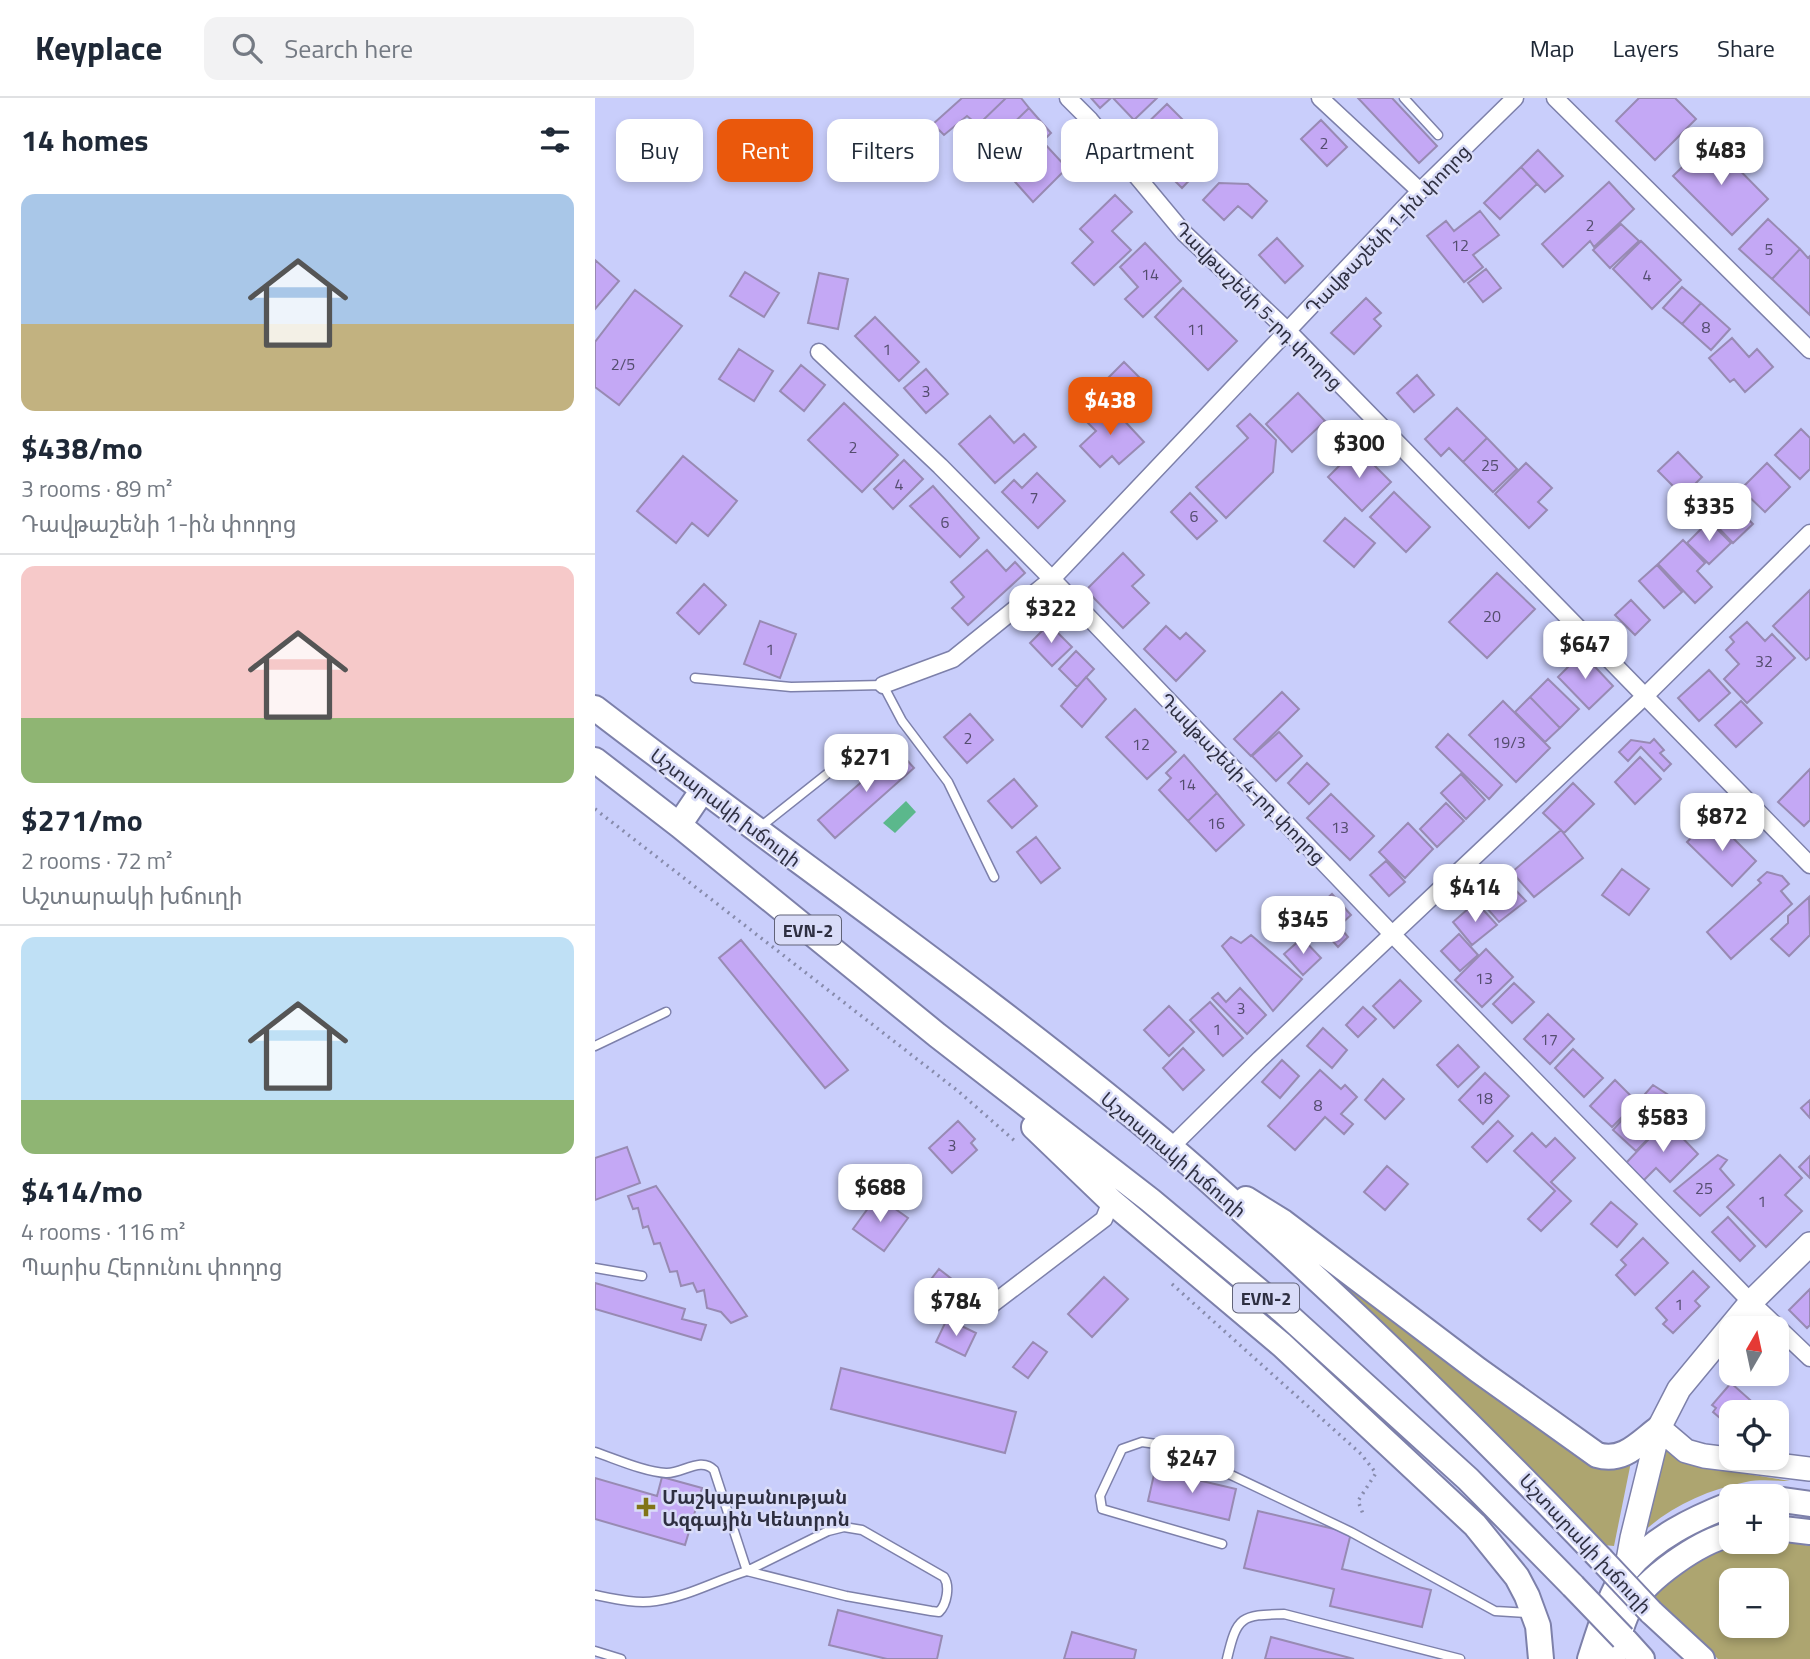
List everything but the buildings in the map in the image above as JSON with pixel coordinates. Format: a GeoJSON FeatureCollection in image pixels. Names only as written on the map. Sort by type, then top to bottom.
{"type":"FeatureCollection","features":[{"type":"Feature","properties":{"kind":"main road","name":"Աշտարակի խճուղի"},"geometry":{"type":"LineString","coordinates":[[595,708],[702,791],[975,991],[1171,1147],[1354,1311],[1501,1454],[1651,1612],[1702,1659]]}},
{"type":"Feature","properties":{"kind":"main road","name":"Աշտարակի խճուղի"},"geometry":{"type":"LineString","coordinates":[[595,761],[679,825],[937,1035],[1150,1200],[1284,1312],[1468,1479],[1573,1586],[1619,1643],[1642,1659]]}},
{"type":"Feature","properties":{"kind":"main road"},"geometry":{"type":"LineString","coordinates":[[679,825],[702,791]]}},
{"type":"Feature","properties":{"kind":"main road"},"geometry":{"type":"LineString","coordinates":[[937,1035],[1111,1201],[1282,1345],[1475,1525],[1517,1577],[1538,1626],[1541,1659]]}},
{"type":"Feature","properties":{"kind":"main road"},"geometry":{"type":"LineString","coordinates":[[1191,1165],[1283,1222],[1478,1370],[1597,1455],[1608,1459],[1621,1456],[1659,1428]]}},
{"type":"Feature","properties":{"kind":"main road"},"geometry":{"type":"LineString","coordinates":[[1789,1501],[1810,1504]]}},
{"type":"Feature","properties":{"kind":"main road"},"geometry":{"type":"LineString","coordinates":[[1590,1659],[1610,1603],[1626,1571],[1648,1549],[1672,1532],[1719,1510]]}},
{"type":"Feature","properties":{"kind":"main road"},"geometry":{"type":"LineString","coordinates":[[1789,1530],[1810,1532]]}},
{"type":"Feature","properties":{"kind":"main road"},"geometry":{"type":"LineString","coordinates":[[1619,1643],[1630,1608],[1644,1587],[1687,1554],[1719,1539]]}},
{"type":"Feature","properties":{"kind":"street","name":"Դավթաշենի 5-րդ փողոց"},"geometry":{"type":"LineString","coordinates":[[1068,98],[1090,120],[1184,233],[1288,331],[1810,865]]}},
{"type":"Feature","properties":{"kind":"street"},"geometry":{"type":"LineString","coordinates":[[1320,98],[1420,191]]}},
{"type":"Feature","properties":{"kind":"street","name":"Դավթաշենի 1-ին փողոց"},"geometry":{"type":"LineString","coordinates":[[883,685],[953,659],[1052,579],[1420,191],[1515,98]]}},
{"type":"Feature","properties":{"kind":"street"},"geometry":{"type":"LineString","coordinates":[[1555,98],[1810,350]]}},
{"type":"Feature","properties":{"kind":"street","name":"Դավթաշենի 4-րդ փողոց"},"geometry":{"type":"LineString","coordinates":[[819,352],[940,466],[1052,579],[1393,935],[1751,1302],[1810,1358]]}},
{"type":"Feature","properties":{"kind":"street"},"geometry":{"type":"LineString","coordinates":[[1171,1147],[1260,1059],[1646,695],[1810,533]]}},
{"type":"Feature","properties":{"kind":"street"},"geometry":{"type":"LineString","coordinates":[[982,1312],[1104,1219],[1111,1201]]}},
{"type":"Feature","properties":{"kind":"street"},"geometry":{"type":"LineString","coordinates":[[1619,1643],[1632,1538],[1659,1428],[1679,1389],[1751,1302],[1810,1244]]}},
{"type":"Feature","properties":{"kind":"street"},"geometry":{"type":"LineString","coordinates":[[1659,1428],[1686,1451],[1704,1456],[1810,1469]]}},
{"type":"Feature","properties":{"kind":"lane"},"geometry":{"type":"LineString","coordinates":[[1404,98],[1438,135]]}},
{"type":"Feature","properties":{"kind":"lane"},"geometry":{"type":"LineString","coordinates":[[695,678],[791,687],[883,685],[902,721],[948,782],[994,877]]}},
{"type":"Feature","properties":{"kind":"lane"},"geometry":{"type":"LineString","coordinates":[[757,830],[866,743]]}},
{"type":"Feature","properties":{"kind":"lane"},"geometry":{"type":"LineString","coordinates":[[595,1046],[666,1012]]}},
{"type":"Feature","properties":{"kind":"lane"},"geometry":{"type":"LineString","coordinates":[[595,1268],[642,1276]]}},
{"type":"Feature","properties":{"kind":"lane"},"geometry":{"type":"LineString","coordinates":[[1222,1544],[1102,1509],[1100,1496],[1122,1449],[1142,1442],[1170,1446],[1351,1532],[1495,1611],[1533,1614]]}},
{"type":"Feature","properties":{"kind":"lane"},"geometry":{"type":"LineString","coordinates":[[595,1452],[667,1474],[703,1464],[710,1465],[714,1470],[747,1571]]}},
{"type":"Feature","properties":{"kind":"lane"},"geometry":{"type":"LineString","coordinates":[[595,1595],[631,1601],[670,1598],[747,1571],[828,1531],[844,1527],[862,1530],[944,1577],[948,1583],[943,1609],[939,1612],[846,1596],[747,1571]]}},
{"type":"Feature","properties":{"kind":"lane"},"geometry":{"type":"LineString","coordinates":[[1227,1659],[1234,1633],[1241,1621],[1254,1615],[1284,1614],[1460,1659]]}},
{"type":"Feature","properties":{"kind":"lane"},"geometry":{"type":"LineString","coordinates":[[595,1651],[621,1659]]}},
{"type":"Feature","properties":{"kind":"path"},"geometry":{"type":"LineString","coordinates":[[595,809],[958,1091],[1021,1146]]}},
{"type":"Feature","properties":{"kind":"path"},"geometry":{"type":"LineString","coordinates":[[1164,1277],[1361,1454],[1376,1474],[1358,1501],[1363,1514]]}},
{"type":"Feature","properties":{"kind":"shaded area"},"geometry":{"type":"Polygon","coordinates":[[[906,801],[916,812],[895,833],[883,823],[906,801]]]}},
{"type":"Feature","properties":{"kind":"shaded area"},"geometry":{"type":"Polygon","coordinates":[[[1313,1256],[1567,1446],[1632,1457],[1614,1546],[1603,1545],[1313,1256]]]}},
{"type":"Feature","properties":{"kind":"shaded area"},"geometry":{"type":"Polygon","coordinates":[[[1661,1442],[1698,1466],[1790,1481],[1762,1480],[1719,1484],[1719,1489],[1677,1507],[1642,1533],[1661,1442]]]}},
{"type":"Feature","properties":{"kind":"shaded area"},"geometry":{"type":"Polygon","coordinates":[[[1789,1542],[1810,1546],[1810,1659],[1718,1659],[1653,1597],[1680,1572],[1719,1549],[1719,1554],[1789,1554],[1789,1542]]]}},
{"type":"Feature","properties":{"kind":"place","name":"Մաշկաբանության Ազգային Կենտրոն"},"geometry":{"type":"Point","coordinates":[646,1507]}}]}
